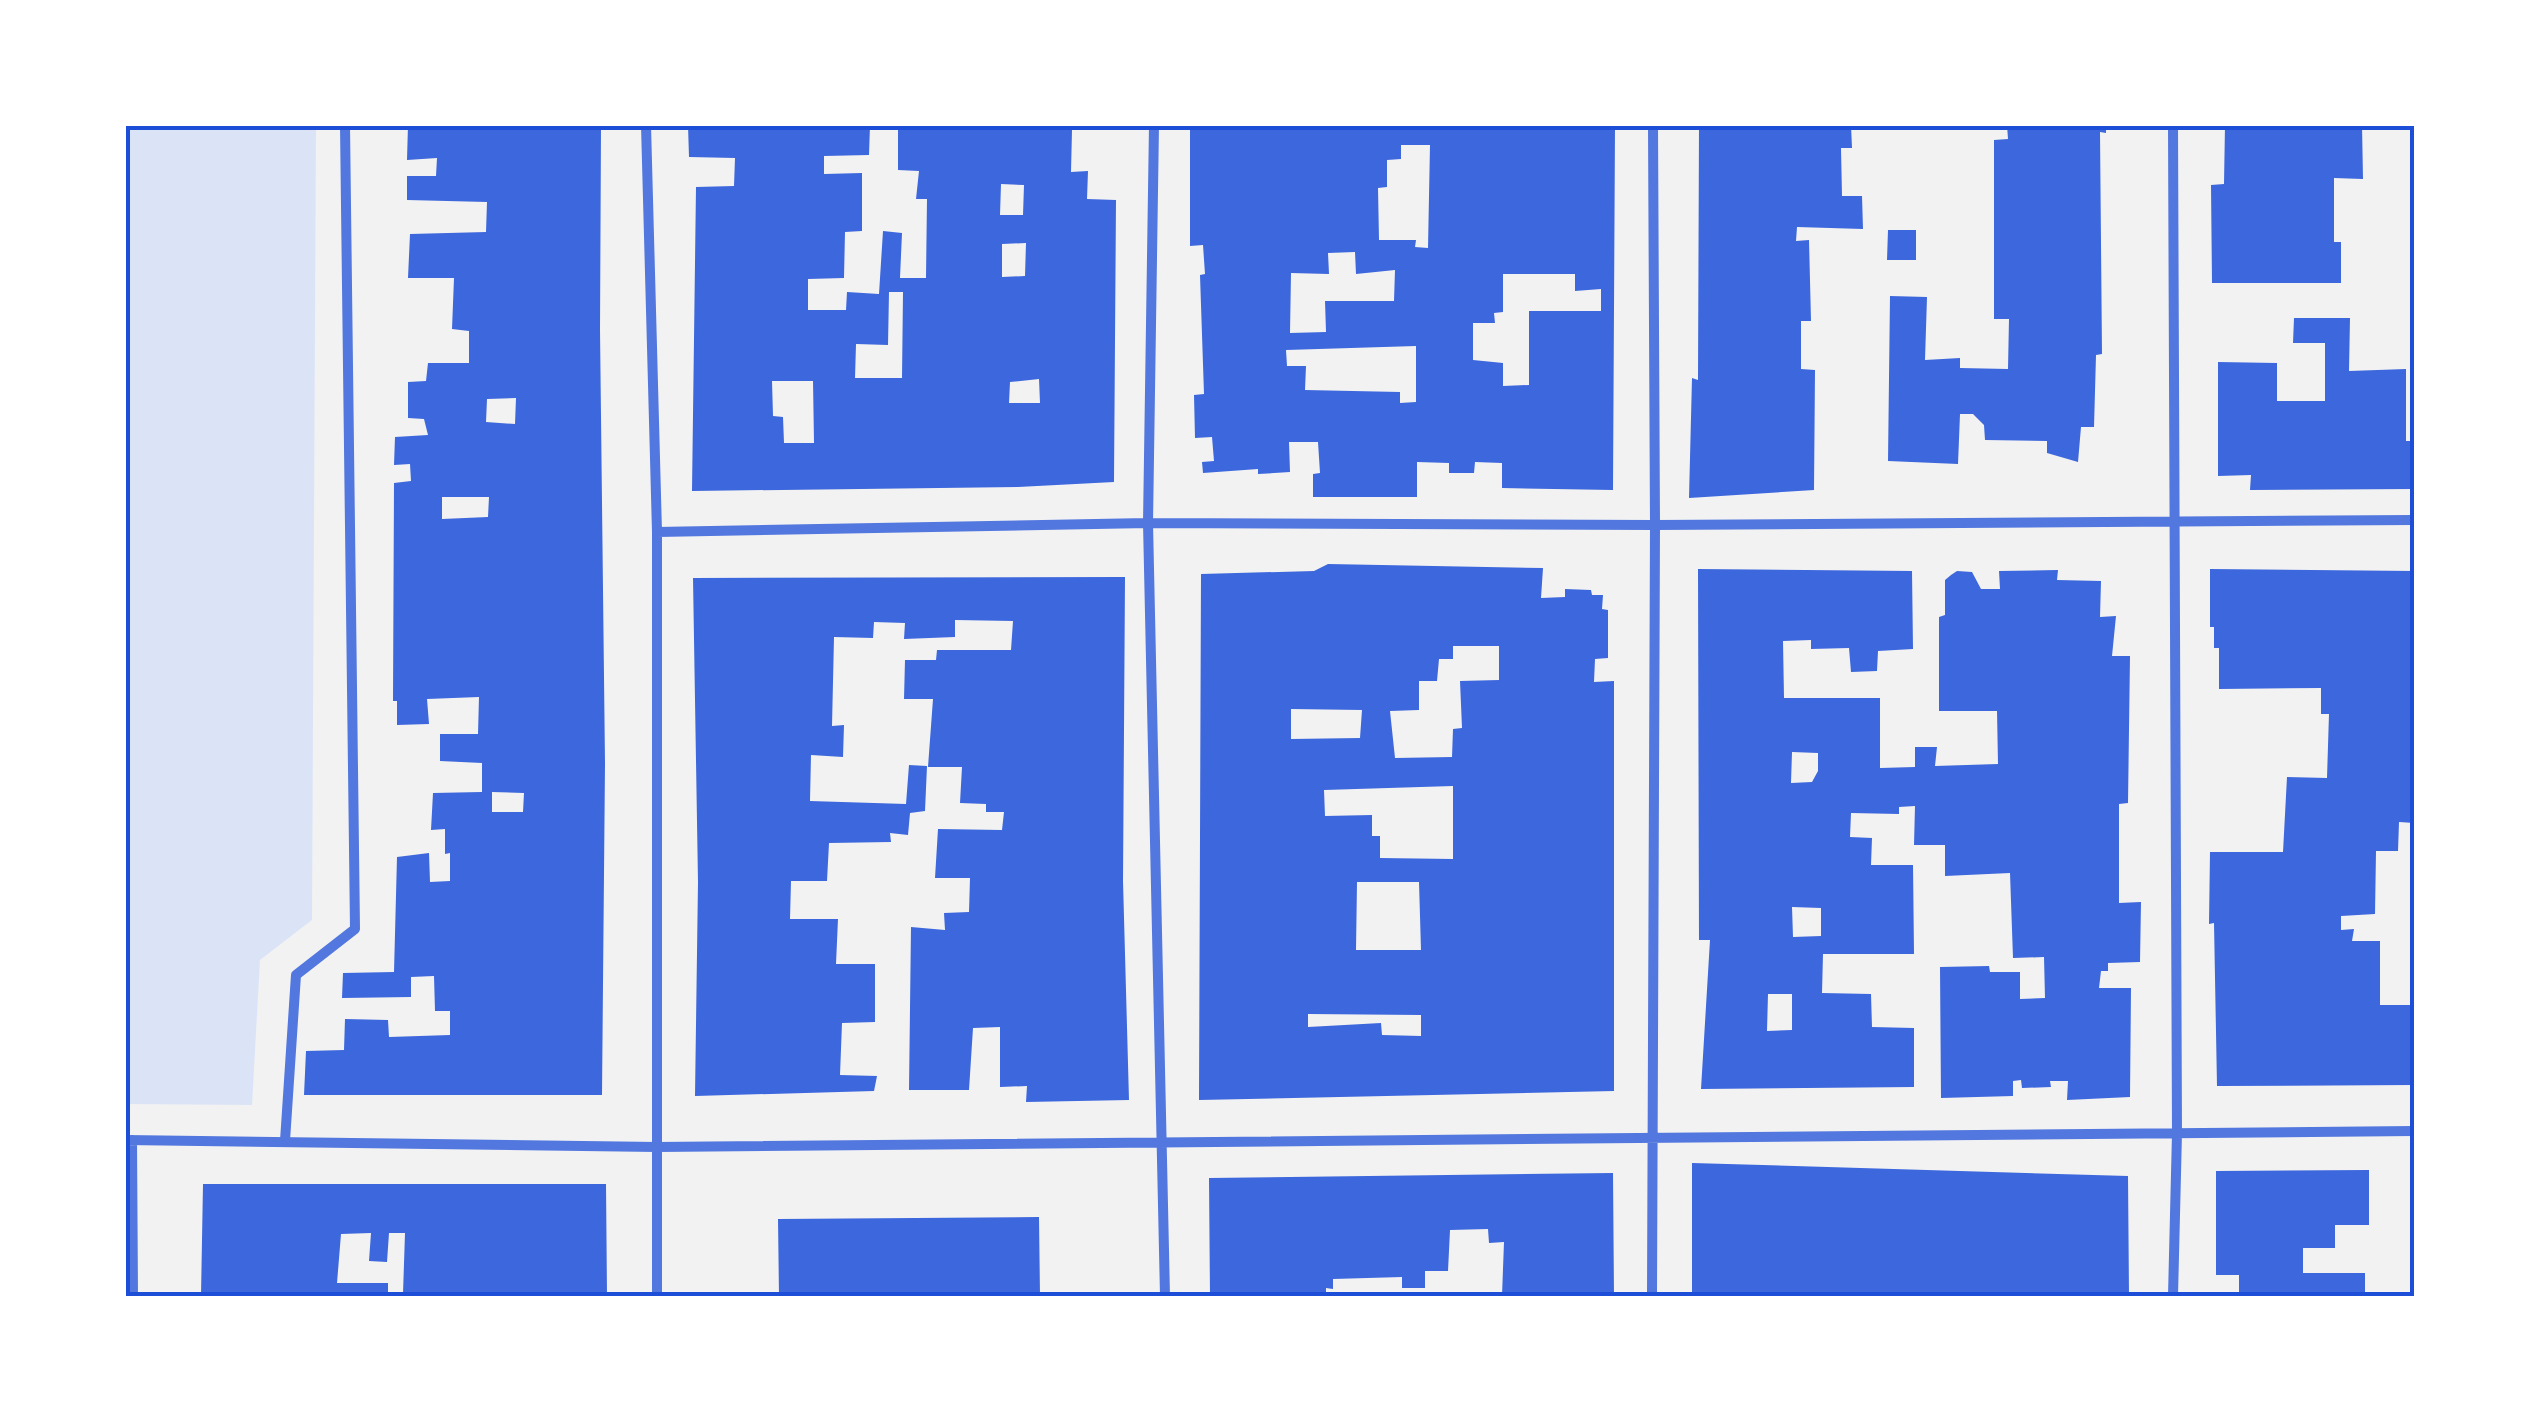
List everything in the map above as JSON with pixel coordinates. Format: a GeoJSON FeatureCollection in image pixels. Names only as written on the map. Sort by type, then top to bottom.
{"type":"FeatureCollection","features":[{"type":"Feature","properties":{"kind":"street"},"geometry":{"type":"LineString","coordinates":[[285,1140],[296,975],[356,929],[345,125]]}},
{"type":"Feature","properties":{"kind":"street"},"geometry":{"type":"LineString","coordinates":[[646,125],[657,532],[657,1296]]}},
{"type":"Feature","properties":{"kind":"street"},"geometry":{"type":"LineString","coordinates":[[1154,125],[1148,523],[1166,1296]]}},
{"type":"Feature","properties":{"kind":"street"},"geometry":{"type":"LineString","coordinates":[[1652,1296],[1653,125]]}},
{"type":"Feature","properties":{"kind":"street"},"geometry":{"type":"LineString","coordinates":[[2173,1296],[2177,1132],[2174,125]]}},
{"type":"Feature","properties":{"kind":"street"},"geometry":{"type":"LineString","coordinates":[[657,532],[1148,523],[1655,525],[2414,520]]}},
{"type":"Feature","properties":{"kind":"street"},"geometry":{"type":"LineString","coordinates":[[132,1296],[128,1140],[656,1146],[2414,1130]]}},
{"type":"Feature","properties":{"kind":"shaded area"},"geometry":{"type":"Polygon","coordinates":[[[125,125],[316,125],[312,920],[260,960],[252,1105],[125,1104],[125,125]]]}},
{"type":"Feature","properties":{"kind":"building"},"geometry":{"type":"Polygon","coordinates":[[[408,125],[601,125],[605,763],[602,1095],[304,1095],[306,1051],[344,1050],[345,1019],[388,1020],[389,1037],[450,1035],[450,1011],[435,1011],[434,976],[411,977],[411,997],[342,998],[343,973],[394,972],[397,857],[429,853],[430,882],[450,881],[445,829],[431,830],[433,793],[482,792],[482,763],[440,761],[440,734],[478,734],[479,697],[427,699],[429,724],[397,725],[397,701],[393,701],[394,483],[411,481],[410,464],[394,465],[395,437],[428,435],[424,419],[408,418],[408,382],[426,381],[428,363],[469,363],[469,331],[452,329],[454,278],[408,278],[410,234],[486,232],[487,202],[407,200],[407,176],[436,176],[437,158],[407,160],[408,125]],[[516,398],[487,399],[486,422],[515,424],[516,398]],[[442,497],[442,519],[488,517],[489,497],[442,497]],[[492,792],[492,812],[523,812],[524,793],[492,792]]]}},
{"type":"Feature","properties":{"kind":"building"},"geometry":{"type":"Polygon","coordinates":[[[688,125],[870,125],[869,155],[824,156],[824,174],[862,173],[862,231],[845,232],[844,278],[808,279],[808,310],[846,310],[847,292],[879,294],[883,231],[902,233],[900,278],[926,278],[927,199],[916,199],[919,171],[898,170],[898,125],[1105,125],[1072,130],[1071,172],[1088,171],[1087,199],[1116,200],[1114,482],[692,491],[696,187],[734,186],[735,158],[689,157],[688,125]],[[1001,184],[1000,215],[1023,215],[1024,185],[1001,184]],[[1026,243],[1002,244],[1002,277],[1025,276],[1026,243]],[[889,292],[888,345],[856,344],[855,378],[902,378],[903,292],[889,292]],[[1039,379],[1010,382],[1009,403],[1040,403],[1039,379]],[[772,381],[773,416],[783,417],[784,443],[814,443],[813,381],[772,381]]]}},
{"type":"Feature","properties":{"kind":"building"},"geometry":{"type":"Polygon","coordinates":[[[1190,125],[1615,125],[1613,490],[1502,488],[1502,463],[1475,462],[1474,473],[1449,473],[1449,463],[1417,462],[1417,497],[1313,497],[1313,474],[1320,473],[1318,442],[1289,442],[1290,472],[1258,474],[1258,469],[1203,473],[1202,462],[1214,461],[1212,437],[1195,438],[1194,395],[1204,394],[1200,275],[1205,274],[1203,245],[1190,246],[1190,125]],[[1401,145],[1401,159],[1387,160],[1387,187],[1378,188],[1379,240],[1416,240],[1415,247],[1428,248],[1430,145],[1401,145]],[[1355,252],[1328,253],[1329,274],[1291,273],[1290,333],[1326,332],[1325,301],[1394,301],[1395,270],[1356,274],[1355,252]],[[1503,274],[1503,312],[1494,313],[1495,323],[1473,323],[1473,360],[1503,363],[1503,386],[1529,385],[1529,311],[1601,311],[1601,289],[1575,291],[1575,274],[1503,274]],[[1416,346],[1286,350],[1287,366],[1306,366],[1305,390],[1400,392],[1400,403],[1416,402],[1416,346]]]}},
{"type":"Feature","properties":{"kind":"building"},"geometry":{"type":"Polygon","coordinates":[[[1699,125],[1851,125],[1852,148],[1841,148],[1842,196],[1862,196],[1863,229],[1797,227],[1796,241],[1809,240],[1811,321],[1801,321],[1801,369],[1815,370],[1814,490],[1689,498],[1692,378],[1698,380],[1699,125]]]}},
{"type":"Feature","properties":{"kind":"building"},"geometry":{"type":"Polygon","coordinates":[[[2007,125],[2106,125],[2106,133],[2100,132],[2102,354],[2096,355],[2094,427],[2081,427],[2078,462],[2047,453],[2047,441],[1985,440],[1984,425],[1973,414],[1960,414],[1958,464],[1888,461],[1890,296],[1927,297],[1925,360],[1960,358],[1960,368],[2008,369],[2009,319],[1994,319],[1994,140],[2008,139],[2007,125]]]}},
{"type":"Feature","properties":{"kind":"building"},"geometry":{"type":"Polygon","coordinates":[[[2225,125],[2362,125],[2363,179],[2334,178],[2334,242],[2341,242],[2341,283],[2212,283],[2211,185],[2224,184],[2225,125]]]}},
{"type":"Feature","properties":{"kind":"building"},"geometry":{"type":"Polygon","coordinates":[[[1888,230],[1916,230],[1916,260],[1887,260],[1888,230]]]}},
{"type":"Feature","properties":{"kind":"building"},"geometry":{"type":"Polygon","coordinates":[[[2294,318],[2350,318],[2349,371],[2406,369],[2406,441],[2414,441],[2414,489],[2250,490],[2251,475],[2218,476],[2218,362],[2277,363],[2277,401],[2325,401],[2325,343],[2293,343],[2294,318]]]}},
{"type":"Feature","properties":{"kind":"building"},"geometry":{"type":"Polygon","coordinates":[[[1328,564],[1543,568],[1541,598],[1565,597],[1565,589],[1591,590],[1592,595],[1603,595],[1602,609],[1608,610],[1608,658],[1595,659],[1594,682],[1614,681],[1614,1091],[1199,1100],[1201,574],[1314,571],[1328,564]],[[1453,646],[1453,659],[1439,659],[1437,681],[1419,681],[1419,710],[1390,711],[1395,758],[1452,757],[1453,729],[1462,728],[1460,681],[1499,680],[1499,646],[1453,646]],[[1291,709],[1291,739],[1360,738],[1362,710],[1291,709]],[[1453,786],[1324,790],[1325,816],[1372,815],[1372,836],[1380,836],[1380,858],[1453,859],[1453,786]],[[1357,882],[1356,950],[1421,950],[1419,882],[1357,882]],[[1308,1014],[1308,1027],[1381,1023],[1382,1035],[1421,1036],[1421,1015],[1308,1014]]]}},
{"type":"Feature","properties":{"kind":"building"},"geometry":{"type":"Polygon","coordinates":[[[1698,569],[1912,571],[1913,649],[1878,651],[1877,671],[1851,672],[1849,648],[1811,649],[1811,640],[1783,641],[1784,698],[1880,698],[1880,768],[1915,767],[1915,747],[1937,747],[1935,766],[1998,764],[1997,711],[1939,711],[1939,617],[1945,615],[1945,580],[1957,571],[1972,572],[1981,589],[2000,589],[1999,571],[2058,570],[2057,580],[2101,581],[2100,617],[2116,616],[2112,656],[2130,656],[2128,803],[2119,804],[2119,903],[2141,902],[2140,962],[2108,963],[2108,971],[2101,971],[2099,988],[2131,988],[2130,1097],[2067,1100],[2068,1081],[2050,1081],[2051,1087],[2022,1088],[2021,1080],[2013,1081],[2013,1096],[1941,1098],[1940,967],[1989,966],[1990,972],[2020,972],[2020,999],[2045,998],[2044,957],[2013,958],[2010,873],[1945,876],[1945,845],[1914,845],[1915,806],[1899,807],[1899,814],[1851,813],[1850,837],[1872,838],[1871,865],[1913,865],[1914,954],[1823,954],[1822,993],[1871,994],[1872,1027],[1914,1028],[1914,1087],[1701,1089],[1710,940],[1699,940],[1698,569]],[[1792,752],[1791,783],[1812,782],[1818,771],[1818,753],[1792,752]],[[1792,907],[1793,937],[1821,936],[1821,908],[1792,907]],[[1768,994],[1767,1031],[1792,1030],[1792,994],[1768,994]]]}},
{"type":"Feature","properties":{"kind":"building"},"geometry":{"type":"Polygon","coordinates":[[[2210,569],[2414,571],[2414,823],[2399,822],[2398,851],[2376,851],[2375,914],[2341,916],[2341,930],[2354,929],[2352,941],[2380,941],[2380,1005],[2414,1005],[2414,1085],[2217,1086],[2214,923],[2209,924],[2210,852],[2283,852],[2287,777],[2327,778],[2329,714],[2321,714],[2321,688],[2219,689],[2219,648],[2214,648],[2214,627],[2210,627],[2210,569]]]}},
{"type":"Feature","properties":{"kind":"building"},"geometry":{"type":"Polygon","coordinates":[[[1125,577],[1123,881],[1129,1100],[1026,1102],[1027,1086],[1000,1087],[1000,1027],[973,1028],[969,1090],[909,1090],[911,927],[945,930],[944,913],[969,912],[970,878],[935,878],[938,829],[1002,830],[1004,812],[986,812],[986,804],[960,803],[962,767],[928,767],[933,699],[904,699],[905,660],[936,660],[937,650],[1011,650],[1013,621],[955,620],[955,637],[904,639],[905,623],[874,622],[873,638],[834,637],[832,726],[844,725],[843,757],[811,755],[810,801],[906,804],[909,765],[927,766],[925,811],[910,813],[908,835],[890,833],[891,842],[829,843],[827,881],[791,881],[790,919],[838,919],[836,964],[875,964],[875,1022],[842,1023],[840,1075],[877,1076],[874,1091],[695,1096],[698,882],[693,578],[1125,577]]]}},
{"type":"Feature","properties":{"kind":"building"},"geometry":{"type":"Polygon","coordinates":[[[1692,1163],[2128,1176],[2129,1296],[1692,1296],[1692,1163]]]}},
{"type":"Feature","properties":{"kind":"building"},"geometry":{"type":"Polygon","coordinates":[[[2369,1170],[2369,1225],[2335,1225],[2335,1248],[2303,1248],[2303,1273],[2365,1273],[2365,1296],[2239,1296],[2239,1275],[2216,1275],[2216,1171],[2369,1170]]]}},
{"type":"Feature","properties":{"kind":"building"},"geometry":{"type":"Polygon","coordinates":[[[1613,1173],[1614,1296],[1502,1296],[1504,1242],[1489,1243],[1488,1229],[1450,1230],[1448,1271],[1425,1271],[1425,1288],[1402,1288],[1402,1277],[1333,1279],[1333,1289],[1326,1288],[1326,1296],[1210,1296],[1209,1178],[1613,1173]]]}},
{"type":"Feature","properties":{"kind":"building"},"geometry":{"type":"Polygon","coordinates":[[[203,1184],[606,1184],[607,1296],[403,1294],[405,1233],[389,1233],[387,1262],[369,1261],[371,1233],[341,1234],[337,1283],[388,1283],[388,1296],[201,1296],[203,1184]]]}},
{"type":"Feature","properties":{"kind":"building"},"geometry":{"type":"Polygon","coordinates":[[[1039,1217],[1040,1296],[779,1296],[778,1219],[1039,1217]]]}}]}
